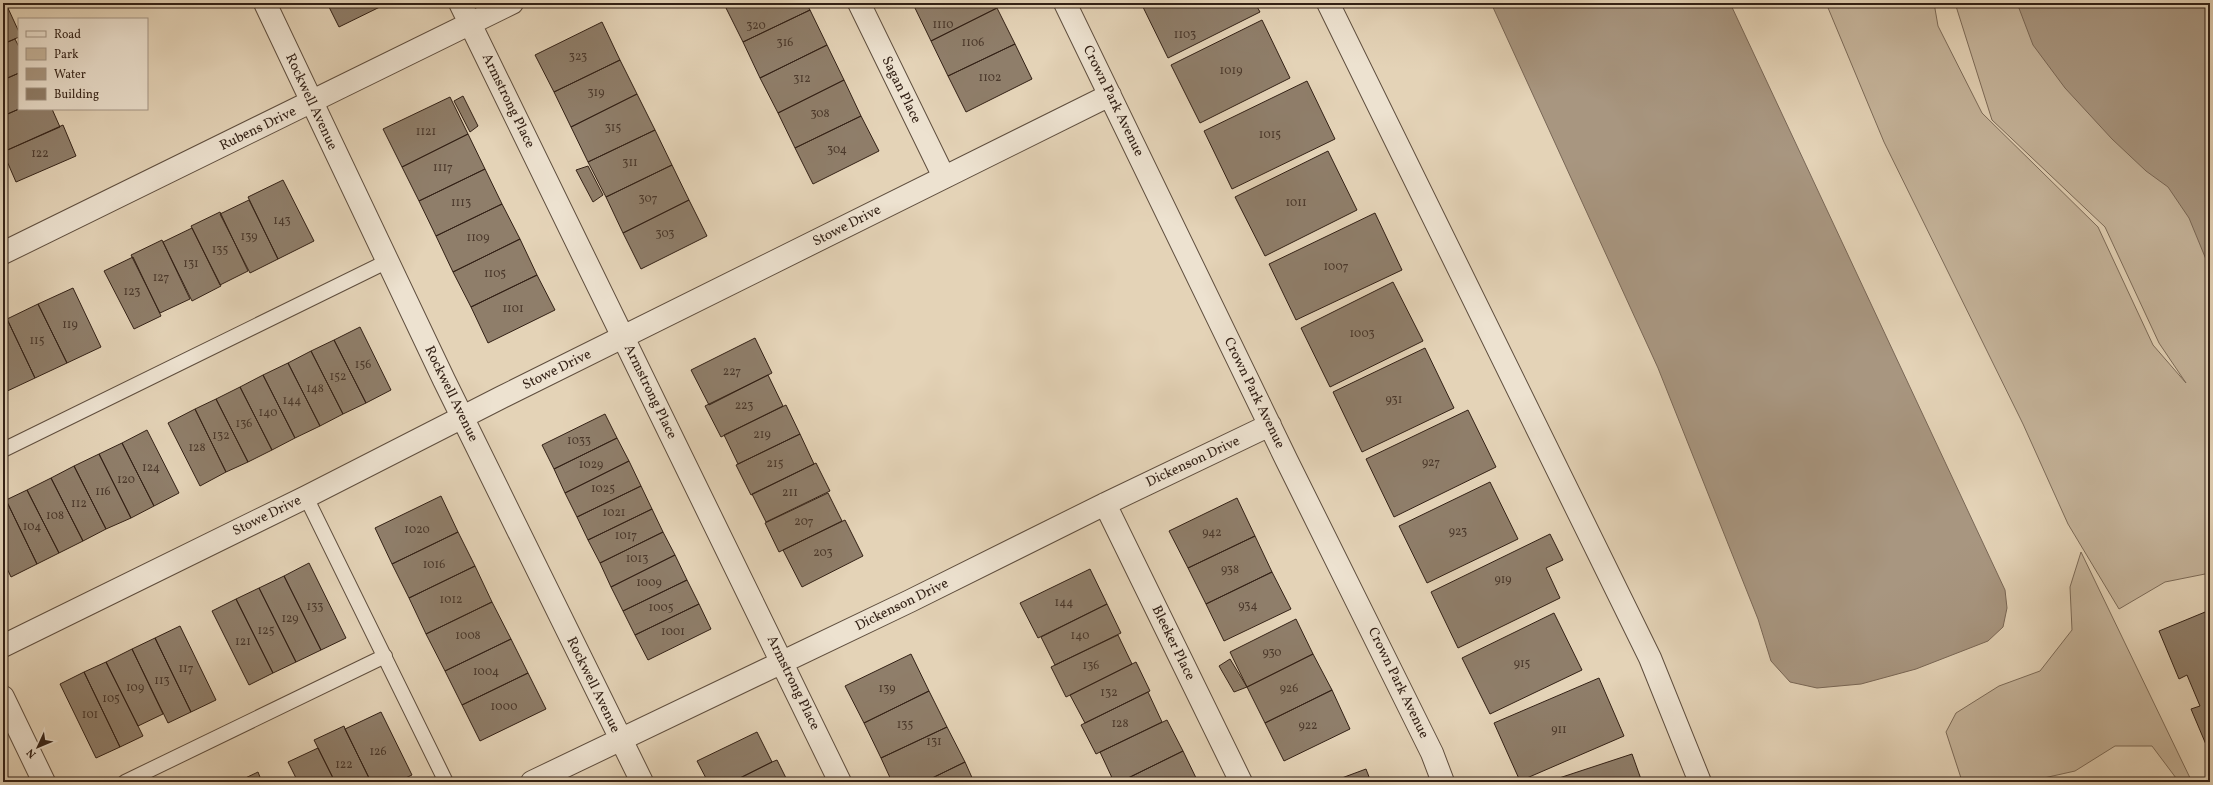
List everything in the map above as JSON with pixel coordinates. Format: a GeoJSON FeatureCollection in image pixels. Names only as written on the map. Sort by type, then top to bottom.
{"type":"FeatureCollection","features":[{"type":"Feature","properties":{"kind":"street","name":"Rockwell Avenue"},"geometry":{"type":"LineString","coordinates":[[265,3],[311,103],[463,418],[620,740],[642,782]]}},
{"type":"Feature","properties":{"kind":"street","name":"Armstrong Place"},"geometry":{"type":"LineString","coordinates":[[460,3],[840,782]]}},
{"type":"Feature","properties":{"kind":"street","name":"Rubens Drive"},"geometry":{"type":"LineString","coordinates":[[3,253],[512,3]]}},
{"type":"Feature","properties":{"kind":"street","name":"Sagan Place"},"geometry":{"type":"LineString","coordinates":[[859,3],[944,177]]}},
{"type":"Feature","properties":{"kind":"street","name":"Crown Park Avenue"},"geometry":{"type":"LineString","coordinates":[[1065,3],[1270,426],[1432,753],[1443,782]]}},
{"type":"Feature","properties":{"kind":"street"},"geometry":{"type":"LineString","coordinates":[[1328,3],[1650,658],[1700,782]]}},
{"type":"Feature","properties":{"kind":"street","name":"Stowe Drive"},"geometry":{"type":"LineString","coordinates":[[3,646],[306,497],[623,337],[1110,95]]}},
{"type":"Feature","properties":{"kind":"street","name":"Dickenson Drive"},"geometry":{"type":"LineString","coordinates":[[532,782],[910,601],[1105,504],[1270,426]]}},
{"type":"Feature","properties":{"kind":"street","name":"Bleeker Place"},"geometry":{"type":"LineString","coordinates":[[1105,504],[1241,782]]}},
{"type":"Feature","properties":{"kind":"street"},"geometry":{"type":"LineString","coordinates":[[3,697],[44,782]]}},
{"type":"Feature","properties":{"kind":"lane"},"geometry":{"type":"LineString","coordinates":[[3,450],[388,261]]}},
{"type":"Feature","properties":{"kind":"lane"},"geometry":{"type":"LineString","coordinates":[[306,497],[446,782]]}},
{"type":"Feature","properties":{"kind":"lane"},"geometry":{"type":"LineString","coordinates":[[125,782],[384,656]]}},
{"type":"Feature","properties":{"kind":"green space"},"geometry":{"type":"Polygon","coordinates":[[[1826,3],[1934,3],[1938,26],[1982,113],[2098,227],[2153,345],[2186,383],[2159,343],[2105,227],[1992,120],[1955,3],[2210,3],[2210,573],[2165,582],[2119,609],[2068,524],[2023,424],[1884,142],[1826,3]]]}},
{"type":"Feature","properties":{"kind":"green space"},"geometry":{"type":"Polygon","coordinates":[[[2081,552],[2192,782],[2179,782],[2152,746],[2115,746],[2075,771],[2026,782],[1973,782],[1961,778],[1946,732],[1956,713],[1999,686],[2040,671],[2072,630],[2070,587],[2081,552]]]}},
{"type":"Feature","properties":{"kind":"water"},"geometry":{"type":"Polygon","coordinates":[[[1491,3],[1730,3],[2005,590],[2007,608],[2003,627],[1988,641],[1916,669],[1861,684],[1817,688],[1790,682],[1771,661],[1758,619],[1658,368],[1491,3]]]}},
{"type":"Feature","properties":{"kind":"water"},"geometry":{"type":"Polygon","coordinates":[[[2017,3],[2210,3],[2210,269],[2189,218],[2168,187],[2146,171],[2112,139],[2065,88],[2033,45],[2017,3]]]}},
{"type":"Feature","properties":{"kind":"building"},"geometry":{"type":"Polygon","coordinates":[[[327,3],[388,3],[339,27],[327,3]]]}},
{"type":"Feature","properties":{"kind":"building"},"geometry":{"type":"Polygon","coordinates":[[[735,3],[806,3],[810,10],[743,42],[726,8],[735,3]]]}},
{"type":"Feature","properties":{"kind":"building"},"geometry":{"type":"Polygon","coordinates":[[[919,3],[994,3],[997,8],[931,41],[914,6],[919,3]]]}},
{"type":"Feature","properties":{"kind":"building"},"geometry":{"type":"Polygon","coordinates":[[[1141,3],[1255,3],[1260,12],[1168,58],[1141,3]]]}},
{"type":"Feature","properties":{"kind":"building"},"geometry":{"type":"Polygon","coordinates":[[[7,6],[18,30],[18,37],[3,44],[3,8],[7,6]]]}},
{"type":"Feature","properties":{"kind":"building"},"geometry":{"type":"Polygon","coordinates":[[[997,8],[1015,44],[948,76],[931,41],[997,8]]]}},
{"type":"Feature","properties":{"kind":"building"},"geometry":{"type":"Polygon","coordinates":[[[810,10],[827,45],[760,78],[743,42],[810,10]]]}},
{"type":"Feature","properties":{"kind":"building"},"geometry":{"type":"Polygon","coordinates":[[[1262,20],[1290,78],[1200,123],[1171,65],[1262,20]]]}},
{"type":"Feature","properties":{"kind":"building"},"geometry":{"type":"Polygon","coordinates":[[[602,22],[620,60],[554,92],[535,55],[602,22]]]}},
{"type":"Feature","properties":{"kind":"building"},"geometry":{"type":"Polygon","coordinates":[[[15,39],[18,45],[18,73],[3,80],[3,44],[15,39]]]}},
{"type":"Feature","properties":{"kind":"building"},"geometry":{"type":"Polygon","coordinates":[[[1015,44],[1032,79],[966,112],[948,76],[1015,44]]]}},
{"type":"Feature","properties":{"kind":"building"},"geometry":{"type":"Polygon","coordinates":[[[827,45],[844,80],[778,113],[760,78],[827,45]]]}},
{"type":"Feature","properties":{"kind":"building"},"geometry":{"type":"Polygon","coordinates":[[[620,60],[637,94],[571,127],[554,92],[620,60]]]}},
{"type":"Feature","properties":{"kind":"building"},"geometry":{"type":"Polygon","coordinates":[[[18,73],[18,109],[3,116],[3,80],[18,73]]]}},
{"type":"Feature","properties":{"kind":"building"},"geometry":{"type":"Polygon","coordinates":[[[844,80],[861,116],[795,148],[778,113],[844,80]]]}},
{"type":"Feature","properties":{"kind":"building"},"geometry":{"type":"Polygon","coordinates":[[[1307,81],[1335,139],[1232,189],[1204,131],[1307,81]]]}},
{"type":"Feature","properties":{"kind":"building"},"geometry":{"type":"Polygon","coordinates":[[[637,94],[655,130],[588,162],[571,127],[637,94]]]}},
{"type":"Feature","properties":{"kind":"building"},"geometry":{"type":"Polygon","coordinates":[[[463,96],[478,126],[470,132],[454,101],[463,96]]]}},
{"type":"Feature","properties":{"kind":"building"},"geometry":{"type":"Polygon","coordinates":[[[450,97],[468,134],[402,167],[383,129],[450,97]]]}},
{"type":"Feature","properties":{"kind":"building"},"geometry":{"type":"Polygon","coordinates":[[[18,109],[52,110],[60,127],[3,152],[3,116],[18,109]]]}},
{"type":"Feature","properties":{"kind":"building"},"geometry":{"type":"Polygon","coordinates":[[[861,116],[879,151],[813,184],[795,148],[861,116]]]}},
{"type":"Feature","properties":{"kind":"building"},"geometry":{"type":"Polygon","coordinates":[[[63,125],[76,156],[16,182],[3,152],[63,125]]]}},
{"type":"Feature","properties":{"kind":"building"},"geometry":{"type":"Polygon","coordinates":[[[655,130],[672,165],[606,197],[588,162],[655,130]]]}},
{"type":"Feature","properties":{"kind":"building"},"geometry":{"type":"Polygon","coordinates":[[[468,134],[485,169],[419,201],[402,167],[468,134]]]}},
{"type":"Feature","properties":{"kind":"building"},"geometry":{"type":"Polygon","coordinates":[[[1328,151],[1357,210],[1265,256],[1235,197],[1328,151]]]}},
{"type":"Feature","properties":{"kind":"building"},"geometry":{"type":"Polygon","coordinates":[[[672,165],[689,200],[623,233],[606,197],[672,165]]]}},
{"type":"Feature","properties":{"kind":"building"},"geometry":{"type":"Polygon","coordinates":[[[588,166],[603,195],[593,202],[576,170],[588,166]]]}},
{"type":"Feature","properties":{"kind":"building"},"geometry":{"type":"Polygon","coordinates":[[[485,169],[502,204],[436,236],[419,201],[485,169]]]}},
{"type":"Feature","properties":{"kind":"building"},"geometry":{"type":"Polygon","coordinates":[[[283,180],[314,241],[278,259],[248,197],[283,180]]]}},
{"type":"Feature","properties":{"kind":"building"},"geometry":{"type":"Polygon","coordinates":[[[249,200],[278,259],[250,273],[220,214],[249,200]]]}},
{"type":"Feature","properties":{"kind":"building"},"geometry":{"type":"Polygon","coordinates":[[[689,200],[707,236],[641,269],[623,233],[689,200]]]}},
{"type":"Feature","properties":{"kind":"building"},"geometry":{"type":"Polygon","coordinates":[[[502,204],[520,239],[453,272],[436,236],[502,204]]]}},
{"type":"Feature","properties":{"kind":"building"},"geometry":{"type":"Polygon","coordinates":[[[220,212],[248,271],[220,285],[191,226],[220,212]]]}},
{"type":"Feature","properties":{"kind":"building"},"geometry":{"type":"Polygon","coordinates":[[[1375,213],[1402,270],[1296,320],[1269,264],[1375,213]]]}},
{"type":"Feature","properties":{"kind":"building"},"geometry":{"type":"Polygon","coordinates":[[[192,228],[221,286],[192,301],[163,242],[192,228]]]}},
{"type":"Feature","properties":{"kind":"building"},"geometry":{"type":"Polygon","coordinates":[[[520,239],[537,275],[471,307],[453,272],[520,239]]]}},
{"type":"Feature","properties":{"kind":"building"},"geometry":{"type":"Polygon","coordinates":[[[162,240],[190,299],[160,313],[131,255],[162,240]]]}},
{"type":"Feature","properties":{"kind":"building"},"geometry":{"type":"Polygon","coordinates":[[[133,257],[161,316],[134,329],[104,271],[133,257]]]}},
{"type":"Feature","properties":{"kind":"building"},"geometry":{"type":"Polygon","coordinates":[[[537,275],[555,310],[488,343],[471,307],[537,275]]]}},
{"type":"Feature","properties":{"kind":"building"},"geometry":{"type":"Polygon","coordinates":[[[1393,282],[1423,341],[1330,387],[1301,328],[1393,282]]]}},
{"type":"Feature","properties":{"kind":"building"},"geometry":{"type":"Polygon","coordinates":[[[73,288],[101,347],[67,363],[38,304],[73,288]]]}},
{"type":"Feature","properties":{"kind":"building"},"geometry":{"type":"Polygon","coordinates":[[[38,304],[67,363],[35,378],[7,319],[38,304]]]}},
{"type":"Feature","properties":{"kind":"building"},"geometry":{"type":"Polygon","coordinates":[[[7,319],[35,378],[3,393],[3,321],[7,319]]]}},
{"type":"Feature","properties":{"kind":"building"},"geometry":{"type":"Polygon","coordinates":[[[360,327],[391,390],[366,403],[334,340],[360,327]]]}},
{"type":"Feature","properties":{"kind":"building"},"geometry":{"type":"Polygon","coordinates":[[[755,338],[772,373],[709,405],[691,370],[755,338]]]}},
{"type":"Feature","properties":{"kind":"building"},"geometry":{"type":"Polygon","coordinates":[[[334,340],[366,403],[343,414],[311,351],[334,340]]]}},
{"type":"Feature","properties":{"kind":"building"},"geometry":{"type":"Polygon","coordinates":[[[1425,348],[1454,408],[1362,452],[1333,392],[1425,348]]]}},
{"type":"Feature","properties":{"kind":"building"},"geometry":{"type":"Polygon","coordinates":[[[311,351],[343,414],[320,426],[288,363],[311,351]]]}},
{"type":"Feature","properties":{"kind":"building"},"geometry":{"type":"Polygon","coordinates":[[[288,363],[320,426],[295,438],[263,375],[288,363]]]}},
{"type":"Feature","properties":{"kind":"building"},"geometry":{"type":"Polygon","coordinates":[[[263,375],[295,438],[272,450],[240,387],[263,375]]]}},
{"type":"Feature","properties":{"kind":"building"},"geometry":{"type":"Polygon","coordinates":[[[768,375],[783,406],[721,437],[705,406],[768,375]]]}},
{"type":"Feature","properties":{"kind":"building"},"geometry":{"type":"Polygon","coordinates":[[[240,387],[272,450],[248,462],[216,399],[240,387]]]}},
{"type":"Feature","properties":{"kind":"building"},"geometry":{"type":"Polygon","coordinates":[[[216,399],[248,462],[226,472],[195,409],[216,399]]]}},
{"type":"Feature","properties":{"kind":"building"},"geometry":{"type":"Polygon","coordinates":[[[786,405],[800,434],[738,464],[724,435],[786,405]]]}},
{"type":"Feature","properties":{"kind":"building"},"geometry":{"type":"Polygon","coordinates":[[[195,409],[226,472],[200,486],[168,423],[195,409]]]}},
{"type":"Feature","properties":{"kind":"building"},"geometry":{"type":"Polygon","coordinates":[[[1468,410],[1496,467],[1394,517],[1366,459],[1468,410]]]}},
{"type":"Feature","properties":{"kind":"building"},"geometry":{"type":"Polygon","coordinates":[[[605,414],[617,438],[554,469],[542,445],[605,414]]]}},
{"type":"Feature","properties":{"kind":"building"},"geometry":{"type":"Polygon","coordinates":[[[147,430],[179,493],[154,506],[122,443],[147,430]]]}},
{"type":"Feature","properties":{"kind":"building"},"geometry":{"type":"Polygon","coordinates":[[[800,434],[814,464],[751,495],[736,465],[800,434]]]}},
{"type":"Feature","properties":{"kind":"building"},"geometry":{"type":"Polygon","coordinates":[[[617,438],[629,461],[565,493],[554,469],[617,438]]]}},
{"type":"Feature","properties":{"kind":"building"},"geometry":{"type":"Polygon","coordinates":[[[122,443],[154,506],[131,518],[99,454],[122,443]]]}},
{"type":"Feature","properties":{"kind":"building"},"geometry":{"type":"Polygon","coordinates":[[[99,454],[131,518],[106,529],[74,466],[99,454]]]}},
{"type":"Feature","properties":{"kind":"building"},"geometry":{"type":"Polygon","coordinates":[[[629,461],[641,486],[577,517],[565,493],[629,461]]]}},
{"type":"Feature","properties":{"kind":"building"},"geometry":{"type":"Polygon","coordinates":[[[816,463],[830,491],[766,522],[752,494],[816,463]]]}},
{"type":"Feature","properties":{"kind":"building"},"geometry":{"type":"Polygon","coordinates":[[[74,466],[106,529],[83,541],[51,478],[74,466]]]}},
{"type":"Feature","properties":{"kind":"building"},"geometry":{"type":"Polygon","coordinates":[[[51,478],[83,541],[59,553],[27,490],[51,478]]]}},
{"type":"Feature","properties":{"kind":"building"},"geometry":{"type":"Polygon","coordinates":[[[1490,482],[1518,539],[1427,583],[1399,526],[1490,482]]]}},
{"type":"Feature","properties":{"kind":"building"},"geometry":{"type":"Polygon","coordinates":[[[641,486],[652,509],[588,540],[577,517],[641,486]]]}},
{"type":"Feature","properties":{"kind":"building"},"geometry":{"type":"Polygon","coordinates":[[[27,490],[59,553],[37,564],[6,500],[27,490]]]}},
{"type":"Feature","properties":{"kind":"building"},"geometry":{"type":"Polygon","coordinates":[[[828,493],[842,521],[779,552],[765,523],[828,493]]]}},
{"type":"Feature","properties":{"kind":"building"},"geometry":{"type":"Polygon","coordinates":[[[441,496],[458,532],[392,564],[375,528],[441,496]]]}},
{"type":"Feature","properties":{"kind":"building"},"geometry":{"type":"Polygon","coordinates":[[[1237,498],[1255,536],[1188,568],[1169,531],[1237,498]]]}},
{"type":"Feature","properties":{"kind":"building"},"geometry":{"type":"Polygon","coordinates":[[[6,500],[37,564],[11,577],[3,560],[3,502],[6,500]]]}},
{"type":"Feature","properties":{"kind":"building"},"geometry":{"type":"Polygon","coordinates":[[[652,509],[663,532],[600,563],[588,540],[652,509]]]}},
{"type":"Feature","properties":{"kind":"building"},"geometry":{"type":"Polygon","coordinates":[[[845,520],[863,556],[802,587],[783,550],[845,520]]]}},
{"type":"Feature","properties":{"kind":"building"},"geometry":{"type":"Polygon","coordinates":[[[458,532],[475,566],[409,598],[392,564],[458,532]]]}},
{"type":"Feature","properties":{"kind":"building"},"geometry":{"type":"Polygon","coordinates":[[[663,532],[675,555],[611,587],[600,563],[663,532]]]}},
{"type":"Feature","properties":{"kind":"building"},"geometry":{"type":"Polygon","coordinates":[[[1550,534],[1563,560],[1546,568],[1560,598],[1458,648],[1431,592],[1550,534]]]}},
{"type":"Feature","properties":{"kind":"building"},"geometry":{"type":"Polygon","coordinates":[[[1255,536],[1272,572],[1206,604],[1188,568],[1255,536]]]}},
{"type":"Feature","properties":{"kind":"building"},"geometry":{"type":"Polygon","coordinates":[[[675,555],[687,580],[623,611],[611,587],[675,555]]]}},
{"type":"Feature","properties":{"kind":"building"},"geometry":{"type":"Polygon","coordinates":[[[309,563],[346,638],[321,650],[284,576],[309,563]]]}},
{"type":"Feature","properties":{"kind":"building"},"geometry":{"type":"Polygon","coordinates":[[[475,566],[492,602],[426,634],[409,598],[475,566]]]}},
{"type":"Feature","properties":{"kind":"building"},"geometry":{"type":"Polygon","coordinates":[[[1090,569],[1107,604],[1038,638],[1020,603],[1090,569]]]}},
{"type":"Feature","properties":{"kind":"building"},"geometry":{"type":"Polygon","coordinates":[[[1272,572],[1291,609],[1224,641],[1206,604],[1272,572]]]}},
{"type":"Feature","properties":{"kind":"building"},"geometry":{"type":"Polygon","coordinates":[[[284,576],[321,650],[296,662],[259,588],[284,576]]]}},
{"type":"Feature","properties":{"kind":"building"},"geometry":{"type":"Polygon","coordinates":[[[687,580],[699,604],[635,635],[623,611],[687,580]]]}},
{"type":"Feature","properties":{"kind":"building"},"geometry":{"type":"Polygon","coordinates":[[[259,588],[296,662],[273,673],[236,599],[259,588]]]}},
{"type":"Feature","properties":{"kind":"building"},"geometry":{"type":"Polygon","coordinates":[[[236,599],[273,673],[249,685],[212,611],[236,599]]]}},
{"type":"Feature","properties":{"kind":"building"},"geometry":{"type":"Polygon","coordinates":[[[492,602],[511,639],[445,671],[426,634],[492,602]]]}},
{"type":"Feature","properties":{"kind":"building"},"geometry":{"type":"Polygon","coordinates":[[[699,604],[711,629],[648,660],[635,635],[699,604]]]}},
{"type":"Feature","properties":{"kind":"building"},"geometry":{"type":"Polygon","coordinates":[[[1107,604],[1121,633],[1055,665],[1041,637],[1107,604]]]}},
{"type":"Feature","properties":{"kind":"building"},"geometry":{"type":"Polygon","coordinates":[[[2210,610],[2210,754],[2191,709],[2200,706],[2187,675],[2179,679],[2159,631],[2210,610]]]}},
{"type":"Feature","properties":{"kind":"building"},"geometry":{"type":"Polygon","coordinates":[[[1554,613],[1582,670],[1490,714],[1462,658],[1554,613]]]}},
{"type":"Feature","properties":{"kind":"building"},"geometry":{"type":"Polygon","coordinates":[[[1296,619],[1313,654],[1247,687],[1230,652],[1296,619]]]}},
{"type":"Feature","properties":{"kind":"building"},"geometry":{"type":"Polygon","coordinates":[[[180,626],[216,700],[191,712],[155,638],[180,626]]]}},
{"type":"Feature","properties":{"kind":"building"},"geometry":{"type":"Polygon","coordinates":[[[1118,635],[1132,664],[1066,697],[1051,667],[1118,635]]]}},
{"type":"Feature","properties":{"kind":"building"},"geometry":{"type":"Polygon","coordinates":[[[155,638],[191,712],[168,723],[132,649],[155,638]]]}},
{"type":"Feature","properties":{"kind":"building"},"geometry":{"type":"Polygon","coordinates":[[[511,639],[528,673],[462,705],[445,671],[511,639]]]}},
{"type":"Feature","properties":{"kind":"building"},"geometry":{"type":"Polygon","coordinates":[[[132,649],[163,714],[138,726],[106,662],[132,649]]]}},
{"type":"Feature","properties":{"kind":"building"},"geometry":{"type":"Polygon","coordinates":[[[911,654],[929,691],[864,723],[845,686],[911,654]]]}},
{"type":"Feature","properties":{"kind":"building"},"geometry":{"type":"Polygon","coordinates":[[[1313,654],[1332,690],[1265,723],[1247,687],[1313,654]]]}},
{"type":"Feature","properties":{"kind":"building"},"geometry":{"type":"Polygon","coordinates":[[[1230,659],[1247,687],[1234,692],[1219,666],[1230,659]]]}},
{"type":"Feature","properties":{"kind":"building"},"geometry":{"type":"Polygon","coordinates":[[[106,662],[143,736],[120,747],[84,672],[106,662]]]}},
{"type":"Feature","properties":{"kind":"building"},"geometry":{"type":"Polygon","coordinates":[[[1136,662],[1150,691],[1085,723],[1070,695],[1136,662]]]}},
{"type":"Feature","properties":{"kind":"building"},"geometry":{"type":"Polygon","coordinates":[[[84,672],[120,747],[96,758],[60,684],[84,672]]]}},
{"type":"Feature","properties":{"kind":"building"},"geometry":{"type":"Polygon","coordinates":[[[528,673],[546,709],[480,741],[462,705],[528,673]]]}},
{"type":"Feature","properties":{"kind":"building"},"geometry":{"type":"Polygon","coordinates":[[[1599,678],[1624,736],[1520,781],[1494,723],[1599,678]]]}},
{"type":"Feature","properties":{"kind":"building"},"geometry":{"type":"Polygon","coordinates":[[[1332,690],[1350,729],[1284,761],[1265,723],[1332,690]]]}},
{"type":"Feature","properties":{"kind":"building"},"geometry":{"type":"Polygon","coordinates":[[[929,691],[947,727],[881,758],[864,723],[929,691]]]}},
{"type":"Feature","properties":{"kind":"building"},"geometry":{"type":"Polygon","coordinates":[[[1148,692],[1162,722],[1096,754],[1081,725],[1148,692]]]}},
{"type":"Feature","properties":{"kind":"building"},"geometry":{"type":"Polygon","coordinates":[[[381,712],[412,775],[397,782],[371,782],[345,729],[381,712]]]}},
{"type":"Feature","properties":{"kind":"building"},"geometry":{"type":"Polygon","coordinates":[[[1167,720],[1183,751],[1120,782],[1114,782],[1100,752],[1167,720]]]}},
{"type":"Feature","properties":{"kind":"building"},"geometry":{"type":"Polygon","coordinates":[[[344,726],[371,782],[335,782],[314,740],[344,726]]]}},
{"type":"Feature","properties":{"kind":"building"},"geometry":{"type":"Polygon","coordinates":[[[947,727],[965,762],[924,782],[892,782],[881,758],[947,727]]]}},
{"type":"Feature","properties":{"kind":"building"},"geometry":{"type":"Polygon","coordinates":[[[757,732],[772,762],[732,782],[708,782],[697,761],[757,732]]]}},
{"type":"Feature","properties":{"kind":"building"},"geometry":{"type":"Polygon","coordinates":[[[318,748],[335,782],[298,782],[288,762],[318,748]]]}},
{"type":"Feature","properties":{"kind":"building"},"geometry":{"type":"Polygon","coordinates":[[[1183,751],[1198,782],[1120,782],[1183,751]]]}},
{"type":"Feature","properties":{"kind":"building"},"geometry":{"type":"Polygon","coordinates":[[[1632,754],[1642,782],[1547,782],[1632,754]]]}},
{"type":"Feature","properties":{"kind":"building"},"geometry":{"type":"Polygon","coordinates":[[[777,760],[788,782],[732,782],[772,762],[777,760]]]}},
{"type":"Feature","properties":{"kind":"building"},"geometry":{"type":"Polygon","coordinates":[[[965,762],[974,782],[924,782],[965,762]]]}},
{"type":"Feature","properties":{"kind":"building"},"geometry":{"type":"Polygon","coordinates":[[[1366,769],[1371,782],[1331,782],[1366,769]]]}},
{"type":"Feature","properties":{"kind":"building"},"geometry":{"type":"Polygon","coordinates":[[[258,772],[262,782],[237,782],[258,772]]]}}]}
